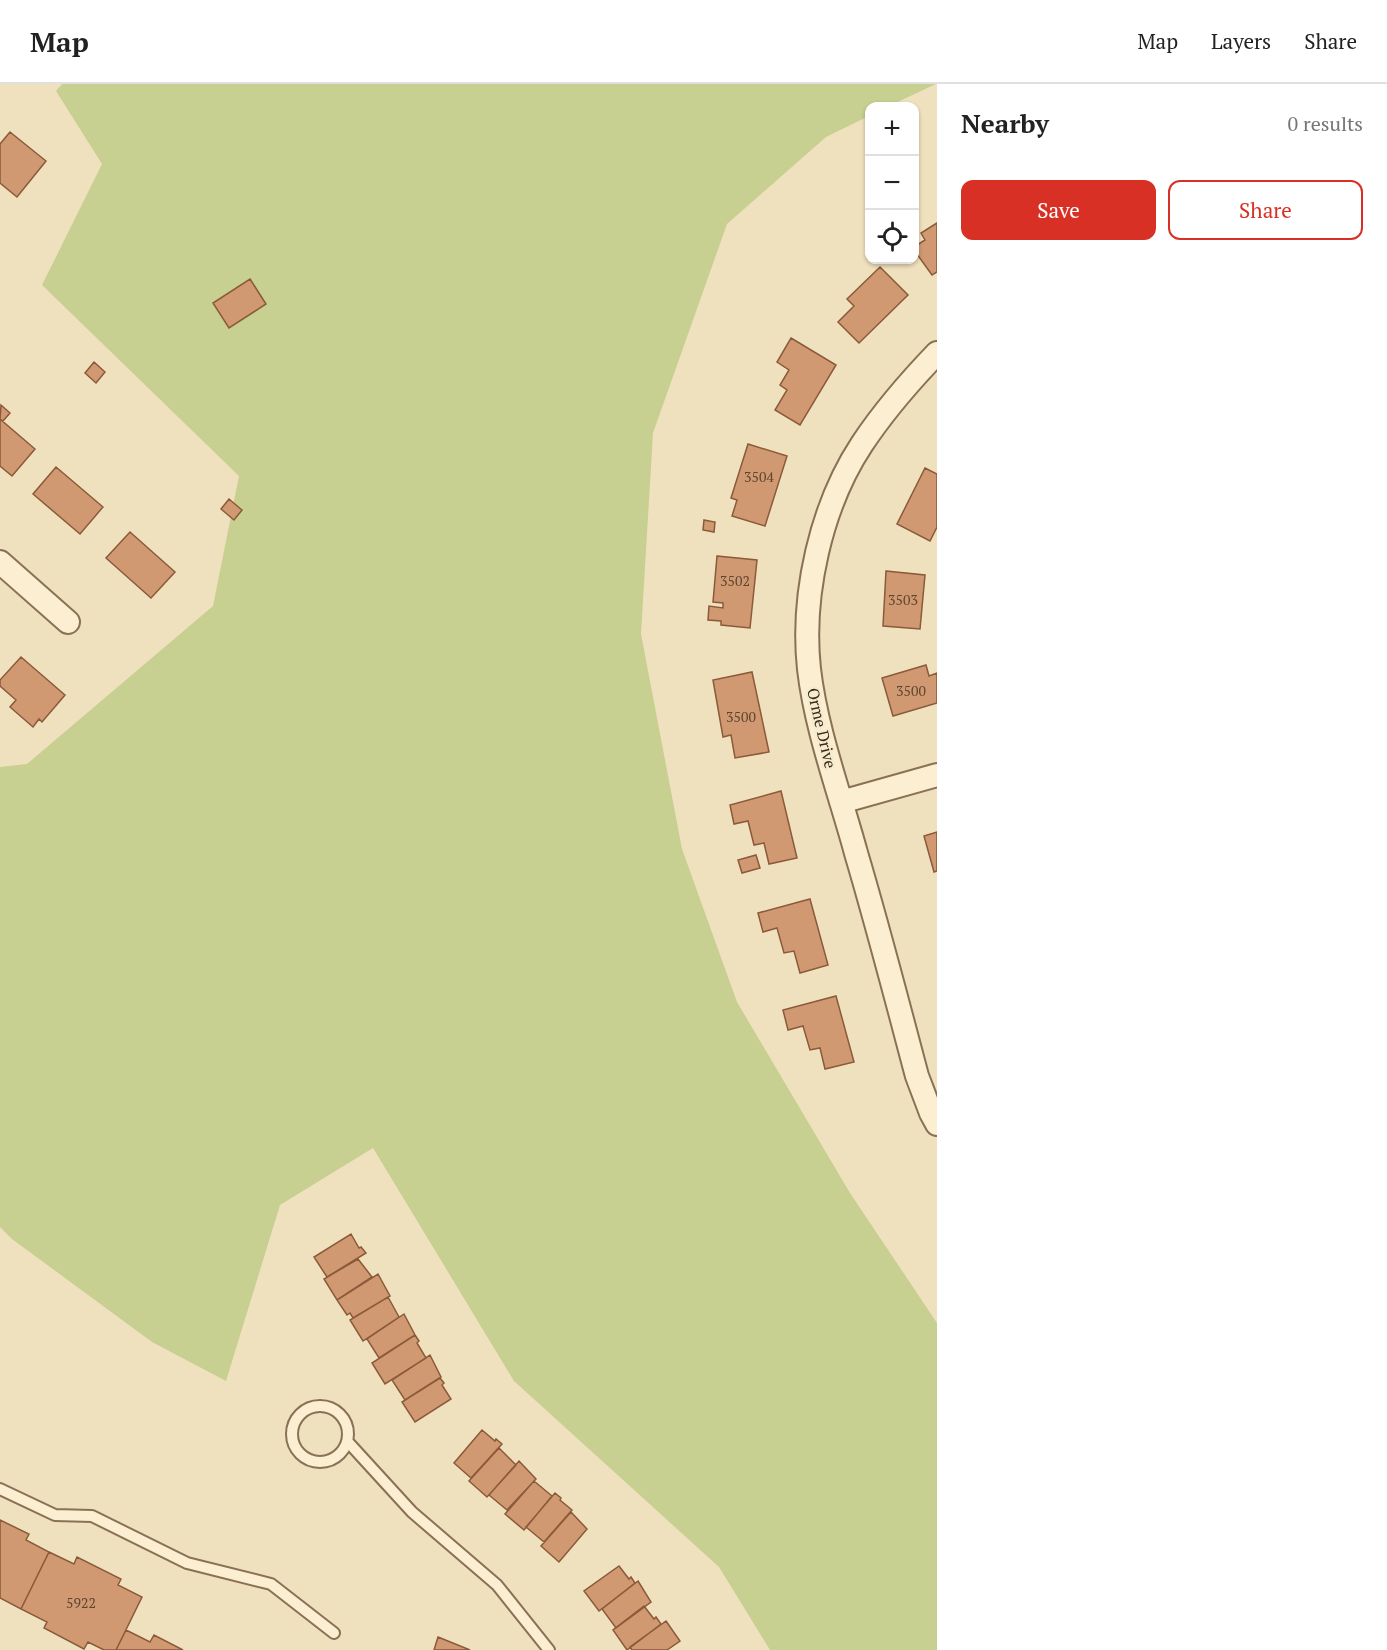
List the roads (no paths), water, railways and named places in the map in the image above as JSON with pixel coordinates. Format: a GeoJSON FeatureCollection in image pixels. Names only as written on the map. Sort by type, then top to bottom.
{"type":"FeatureCollection","features":[{"type":"Feature","properties":{"kind":"street","name":"Orme Drive"},"geometry":{"type":"LineString","coordinates":[[937,353],[910,382],[862,445],[845,474],[831,507],[812,571],[808,602],[809,669],[814,699],[917,1076],[937,1124]]}},
{"type":"Feature","properties":{"kind":"street"},"geometry":{"type":"LineString","coordinates":[[0,562],[68,622]]}},
{"type":"Feature","properties":{"kind":"street"},"geometry":{"type":"LineString","coordinates":[[841,802],[937,775]]}},
{"type":"Feature","properties":{"kind":"lane"},"geometry":{"type":"LineString","coordinates":[[348,1442],[333,1458],[324,1462],[310,1460],[302,1455],[294,1444],[292,1428],[296,1419],[309,1408],[321,1405],[331,1407],[342,1416],[347,1425],[348,1442],[412,1512],[497,1585],[549,1650]]}},
{"type":"Feature","properties":{"kind":"lane"},"geometry":{"type":"LineString","coordinates":[[0,1489],[55,1515],[92,1516],[187,1563],[271,1584],[334,1633]]}}]}
